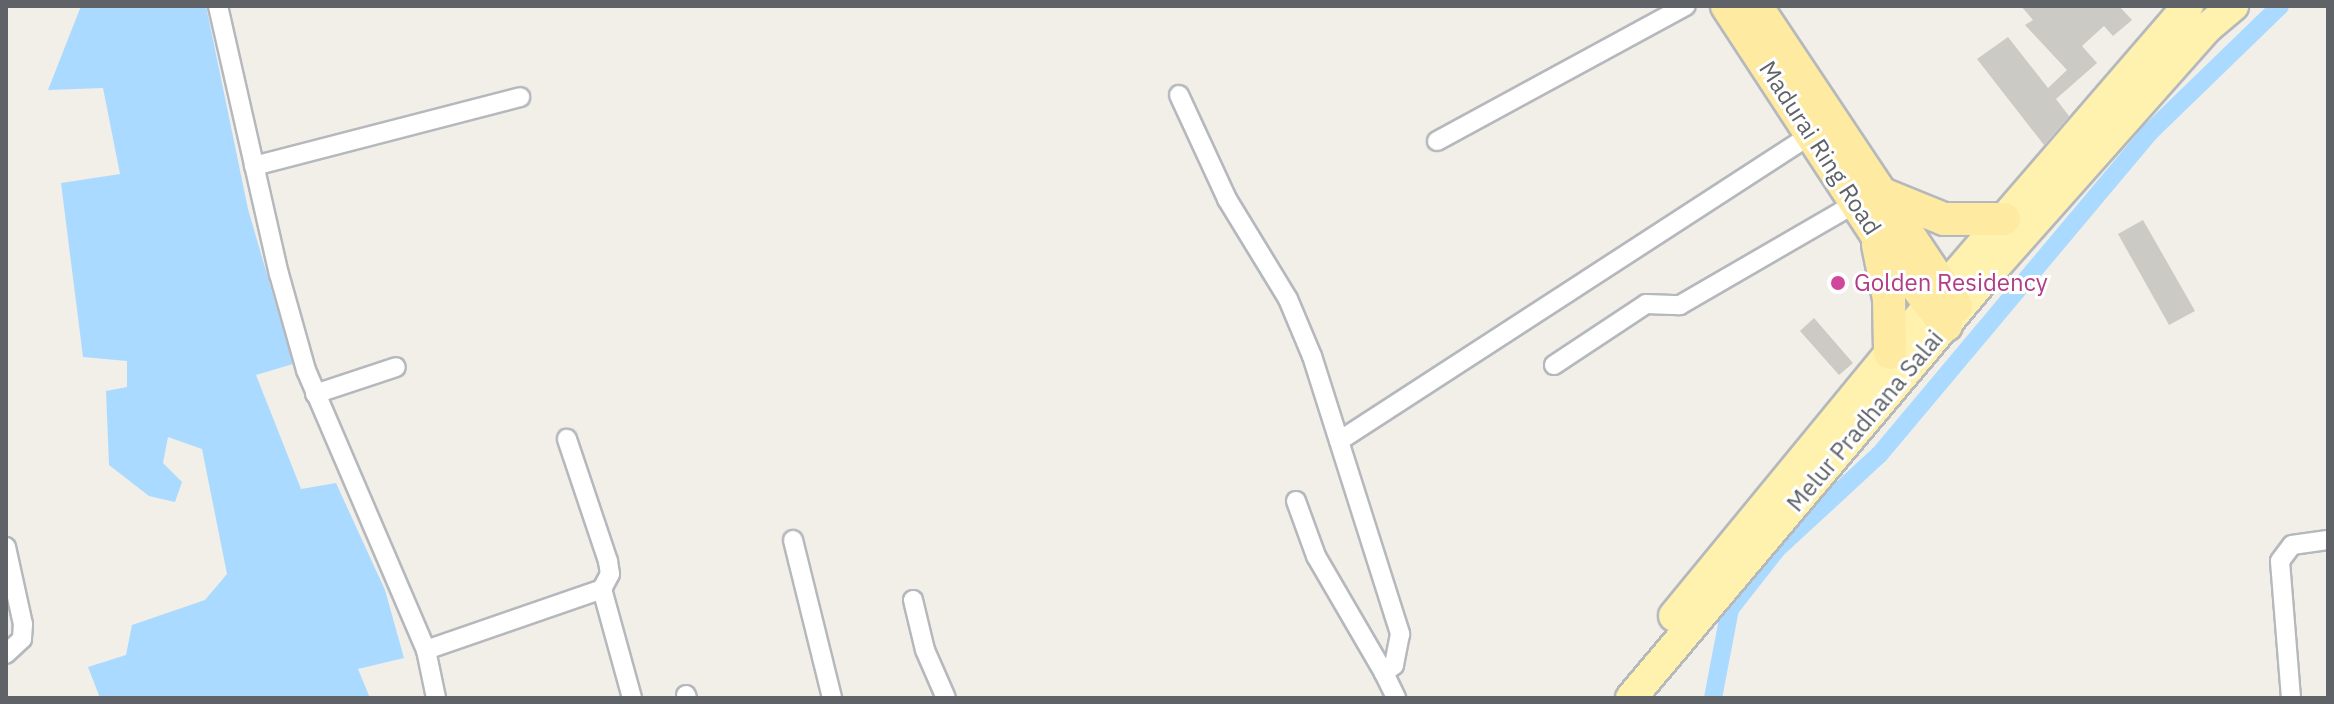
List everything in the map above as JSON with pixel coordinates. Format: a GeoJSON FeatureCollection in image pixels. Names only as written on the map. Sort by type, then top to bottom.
{"type":"FeatureCollection","features":[{"type":"Feature","properties":{"kind":"highway","name":"Madurai Ring Road"},"geometry":{"type":"LineString","coordinates":[[1727,6],[1812,134],[1868,198],[1876,234],[1944,308]]}},
{"type":"Feature","properties":{"kind":"highway","name":"Madurai Ring Road"},"geometry":{"type":"LineString","coordinates":[[1756,6],[1868,198],[1944,308]]}},
{"type":"Feature","properties":{"kind":"highway"},"geometry":{"type":"LineString","coordinates":[[1868,198],[1944,219],[2004,219]]}},
{"type":"Feature","properties":{"kind":"highway"},"geometry":{"type":"LineString","coordinates":[[1876,234],[1889,299],[1890,353]]}},
{"type":"Feature","properties":{"kind":"main road","name":"Melur Pradhana Salai"},"geometry":{"type":"LineString","coordinates":[[1606,698],[1890,353],[1944,308],[2004,219],[2188,6]]}},
{"type":"Feature","properties":{"kind":"main road","name":"Melur Pradhana Salai"},"geometry":{"type":"LineString","coordinates":[[1631,698],[1944,308],[2208,27],[2233,6]]}},
{"type":"Feature","properties":{"kind":"street"},"geometry":{"type":"LineString","coordinates":[[218,6],[254,166],[315,394],[426,650],[436,698]]}},
{"type":"Feature","properties":{"kind":"street"},"geometry":{"type":"LineString","coordinates":[[1437,141],[1686,6]]}},
{"type":"Feature","properties":{"kind":"street"},"geometry":{"type":"LineString","coordinates":[[1179,95],[1227,199],[1288,299],[1339,441],[1400,634],[1394,665],[1384,673]]}},
{"type":"Feature","properties":{"kind":"street"},"geometry":{"type":"LineString","coordinates":[[254,166],[520,97]]}},
{"type":"Feature","properties":{"kind":"street"},"geometry":{"type":"LineString","coordinates":[[1339,441],[1812,134]]}},
{"type":"Feature","properties":{"kind":"street"},"geometry":{"type":"LineString","coordinates":[[1554,365],[1646,304],[1680,305],[1868,198]]}},
{"type":"Feature","properties":{"kind":"street"},"geometry":{"type":"LineString","coordinates":[[315,394],[396,367]]}},
{"type":"Feature","properties":{"kind":"street"},"geometry":{"type":"LineString","coordinates":[[426,650],[602,589],[610,574],[608,561],[567,439]]}},
{"type":"Feature","properties":{"kind":"street"},"geometry":{"type":"LineString","coordinates":[[1296,501],[1316,556],[1396,698]]}},
{"type":"Feature","properties":{"kind":"street"},"geometry":{"type":"LineString","coordinates":[[793,540],[832,698]]}},
{"type":"Feature","properties":{"kind":"street"},"geometry":{"type":"LineString","coordinates":[[2291,698],[2280,561],[2292,545],[2328,540]]}},
{"type":"Feature","properties":{"kind":"street"},"geometry":{"type":"LineString","coordinates":[[6,547],[23,624],[22,639],[6,654]]}},
{"type":"Feature","properties":{"kind":"street"},"geometry":{"type":"LineString","coordinates":[[602,589],[632,698]]}},
{"type":"Feature","properties":{"kind":"street"},"geometry":{"type":"LineString","coordinates":[[913,600],[925,650],[946,698]]}},
{"type":"Feature","properties":{"kind":"water"},"geometry":{"type":"Polygon","coordinates":[[[81,6],[206,6],[248,209],[293,364],[256,375],[301,489],[336,483],[385,590],[404,658],[358,669],[370,698],[100,698],[88,667],[126,655],[132,625],[205,600],[227,574],[202,449],[168,437],[163,463],[182,482],[175,502],[149,496],[109,465],[106,391],[127,387],[127,361],[83,357],[61,183],[120,174],[103,88],[48,90],[81,6]]]}},
{"type":"Feature","properties":{"kind":"building"},"geometry":{"type":"Polygon","coordinates":[[[2021,6],[2119,6],[2132,20],[2113,36],[2104,26],[2082,46],[2097,63],[2056,99],[2069,116],[2044,145],[1977,59],[2008,37],[2048,88],[2067,70],[2025,25],[2033,20],[2021,6]]]}},
{"type":"Feature","properties":{"kind":"building"},"geometry":{"type":"Polygon","coordinates":[[[2143,220],[2195,311],[2169,325],[2118,234],[2143,220]]]}},
{"type":"Feature","properties":{"kind":"building"},"geometry":{"type":"Polygon","coordinates":[[[1814,318],[1853,363],[1839,375],[1800,331],[1814,318]]]}},
{"type":"Feature","properties":{"kind":"waterway"},"geometry":{"type":"LineString","coordinates":[[1713,698],[1730,609],[1777,549],[1879,455],[2150,132],[2280,6]]}},
{"type":"Feature","properties":{"kind":"place","name":"Golden Residency"},"geometry":{"type":"Point","coordinates":[1838,283]}}]}
